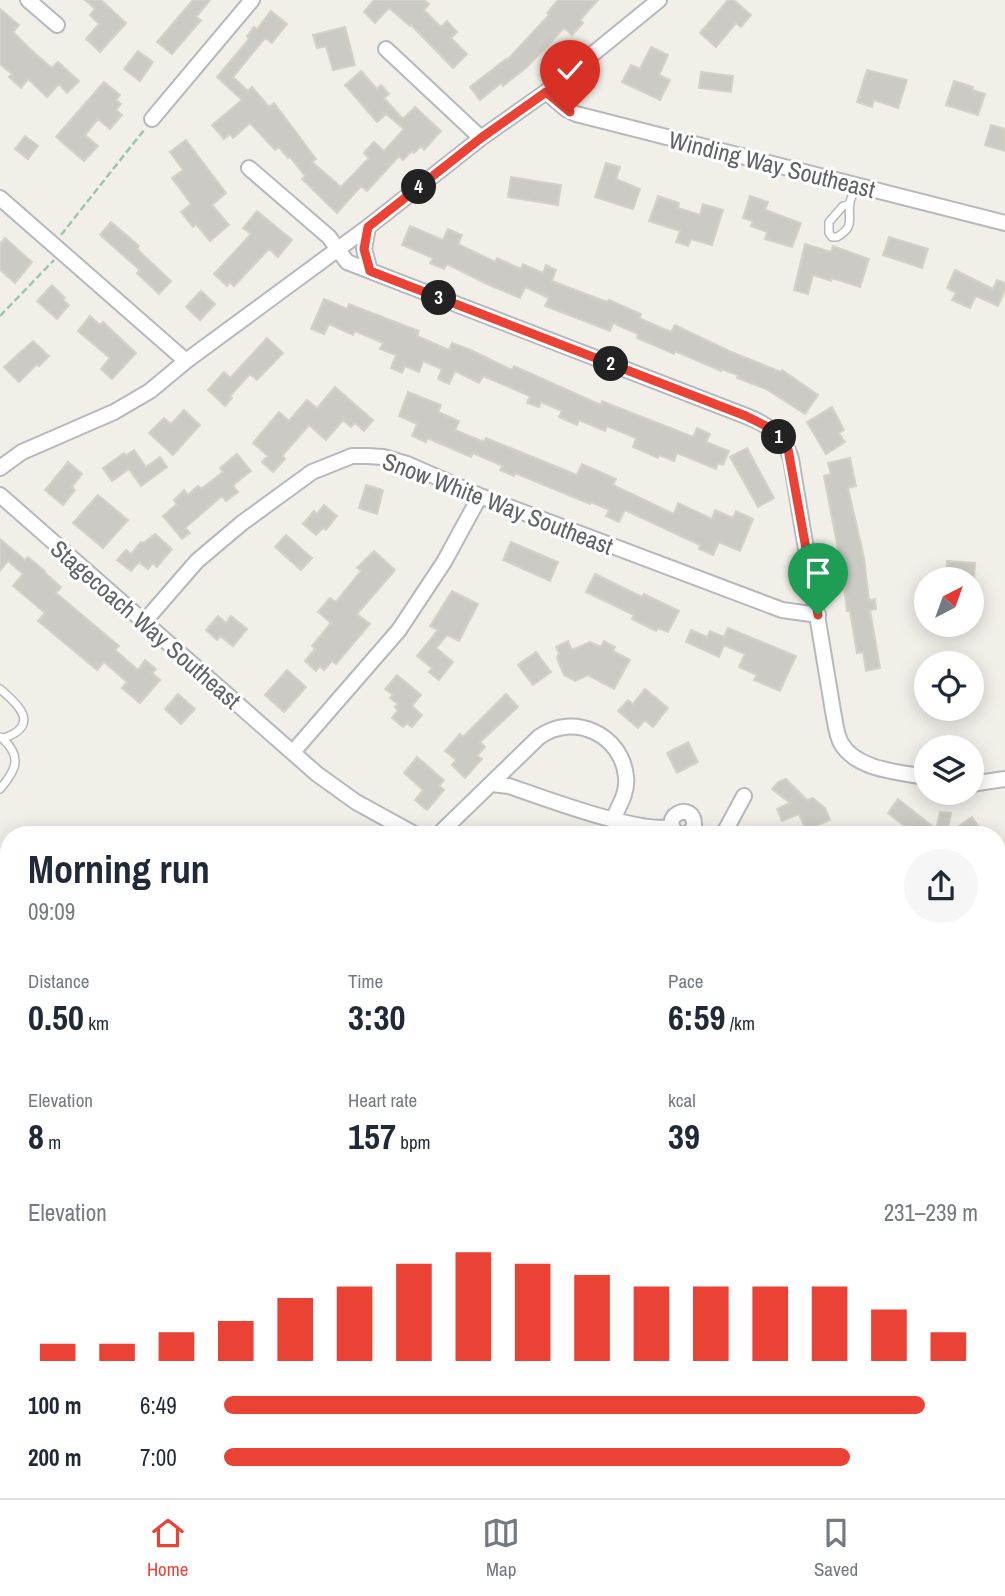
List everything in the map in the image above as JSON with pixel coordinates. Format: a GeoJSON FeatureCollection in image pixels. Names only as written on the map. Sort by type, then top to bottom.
{"type":"FeatureCollection","features":[{"type":"Feature","properties":{"kind":"street"},"geometry":{"type":"LineString","coordinates":[[28,0],[57,25]]}},
{"type":"Feature","properties":{"kind":"street"},"geometry":{"type":"LineString","coordinates":[[152,119],[252,0]]}},
{"type":"Feature","properties":{"kind":"street"},"geometry":{"type":"LineString","coordinates":[[0,468],[40,442],[132,402],[368,227],[481,138],[546,92],[659,0]]}},
{"type":"Feature","properties":{"kind":"street"},"geometry":{"type":"LineString","coordinates":[[386,49],[481,138]]}},
{"type":"Feature","properties":{"kind":"street","name":"Winding Way Southeast"},"geometry":{"type":"LineString","coordinates":[[546,92],[576,114],[1005,223]]}},
{"type":"Feature","properties":{"kind":"street"},"geometry":{"type":"LineString","coordinates":[[249,168],[329,237],[346,262],[746,416],[772,429],[788,449],[833,711],[843,745],[863,761],[880,768],[914,774]]}},
{"type":"Feature","properties":{"kind":"street"},"geometry":{"type":"LineString","coordinates":[[0,198],[186,361]]}},
{"type":"Feature","properties":{"kind":"street"},"geometry":{"type":"LineString","coordinates":[[368,227],[364,249],[370,271]]}},
{"type":"Feature","properties":{"kind":"street","name":"Snow White Way Southeast"},"geometry":{"type":"LineString","coordinates":[[144,622],[214,546],[313,472],[352,456],[383,457],[407,464],[480,496],[782,610],[818,615]]}},
{"type":"Feature","properties":{"kind":"street","name":"Stagecoach Way Southeast"},"geometry":{"type":"LineString","coordinates":[[0,495],[342,793],[400,826]]}},
{"type":"Feature","properties":{"kind":"street"},"geometry":{"type":"LineString","coordinates":[[293,752],[399,630],[444,562],[480,496]]}},
{"type":"Feature","properties":{"kind":"street"},"geometry":{"type":"LineString","coordinates":[[448,826],[549,730],[568,725],[584,726],[594,731],[610,744],[624,765],[626,787],[612,819]]}},
{"type":"Feature","properties":{"kind":"street"},"geometry":{"type":"LineString","coordinates":[[984,782],[1005,779]]}},
{"type":"Feature","properties":{"kind":"street"},"geometry":{"type":"LineString","coordinates":[[492,784],[509,786],[612,819],[644,826]]}},
{"type":"Feature","properties":{"kind":"street"},"geometry":{"type":"LineString","coordinates":[[728,826],[744,796]]}},
{"type":"Feature","properties":{"kind":"lane"},"geometry":{"type":"LineString","coordinates":[[849,204],[843,206],[829,222],[829,233],[832,237],[837,237],[848,229],[849,204],[857,186]]}},
{"type":"Feature","properties":{"kind":"lane"},"geometry":{"type":"LineString","coordinates":[[0,689],[18,703],[23,711],[22,725],[14,733],[1,737],[12,749],[15,765],[11,776],[0,789]]}},
{"type":"Feature","properties":{"kind":"path"},"geometry":{"type":"LineString","coordinates":[[0,316],[57,248],[152,119]]}},
{"type":"Feature","properties":{"kind":"building"},"geometry":{"type":"Polygon","coordinates":[[[85,0],[101,0],[126,23],[100,52],[86,39],[99,24],[90,15],[95,9],[85,0]]]}},
{"type":"Feature","properties":{"kind":"building"},"geometry":{"type":"Polygon","coordinates":[[[193,0],[210,0],[196,17],[201,20],[172,54],[157,42],[193,0]]]}},
{"type":"Feature","properties":{"kind":"building"},"geometry":{"type":"Polygon","coordinates":[[[374,0],[424,0],[429,4],[424,10],[441,27],[447,21],[457,32],[451,38],[467,54],[453,68],[411,25],[389,8],[375,23],[364,12],[374,0]]]}},
{"type":"Feature","properties":{"kind":"building"},"geometry":{"type":"Polygon","coordinates":[[[558,0],[598,0],[580,20],[583,23],[572,35],[564,28],[527,67],[480,100],[470,87],[507,60],[549,15],[547,13],[558,0]]]}},
{"type":"Feature","properties":{"kind":"building"},"geometry":{"type":"Polygon","coordinates":[[[728,0],[734,0],[751,15],[741,27],[736,23],[716,47],[700,33],[728,0]]]}},
{"type":"Feature","properties":{"kind":"building"},"geometry":{"type":"Polygon","coordinates":[[[0,9],[19,25],[13,32],[30,49],[52,68],[58,62],[79,81],[67,93],[59,84],[47,97],[28,79],[21,88],[9,77],[12,74],[0,64],[0,9]]]}},
{"type":"Feature","properties":{"kind":"building"},"geometry":{"type":"Polygon","coordinates":[[[271,11],[287,24],[272,43],[265,38],[233,77],[248,91],[252,87],[269,107],[274,103],[316,159],[312,162],[341,187],[369,158],[364,153],[374,142],[384,151],[404,129],[386,114],[377,122],[345,85],[361,71],[377,89],[381,85],[389,94],[384,98],[403,119],[415,107],[441,131],[424,150],[421,146],[403,160],[399,156],[367,191],[361,186],[337,213],[302,179],[305,176],[290,157],[279,147],[275,150],[250,123],[233,138],[230,134],[224,139],[212,125],[242,100],[217,77],[249,39],[247,36],[254,27],[257,29],[271,11]]]}},
{"type":"Feature","properties":{"kind":"building"},"geometry":{"type":"Polygon","coordinates":[[[345,27],[355,65],[333,70],[326,46],[317,48],[313,35],[345,27]]]}},
{"type":"Feature","properties":{"kind":"building"},"geometry":{"type":"Polygon","coordinates":[[[651,47],[668,55],[659,75],[670,80],[660,100],[622,82],[631,65],[640,69],[651,47]]]}},
{"type":"Feature","properties":{"kind":"building"},"geometry":{"type":"Polygon","coordinates":[[[138,51],[153,62],[140,81],[124,69],[138,51]]]}},
{"type":"Feature","properties":{"kind":"building"},"geometry":{"type":"Polygon","coordinates":[[[867,70],[907,80],[898,108],[874,100],[872,107],[857,102],[867,70]]]}},
{"type":"Feature","properties":{"kind":"building"},"geometry":{"type":"Polygon","coordinates":[[[701,72],[733,76],[731,92],[699,88],[701,72]]]}},
{"type":"Feature","properties":{"kind":"building"},"geometry":{"type":"Polygon","coordinates":[[[954,81],[985,94],[978,115],[946,105],[954,81]]]}},
{"type":"Feature","properties":{"kind":"building"},"geometry":{"type":"Polygon","coordinates":[[[104,82],[120,95],[116,100],[121,104],[116,110],[122,115],[110,129],[98,119],[85,135],[98,146],[84,161],[56,137],[104,82]]]}},
{"type":"Feature","properties":{"kind":"building"},"geometry":{"type":"Polygon","coordinates":[[[991,125],[1005,129],[1005,151],[985,145],[991,125]]]}},
{"type":"Feature","properties":{"kind":"building"},"geometry":{"type":"Polygon","coordinates":[[[25,136],[38,146],[28,159],[15,149],[25,136]]]}},
{"type":"Feature","properties":{"kind":"building"},"geometry":{"type":"Polygon","coordinates":[[[186,140],[226,193],[212,205],[229,225],[210,241],[196,224],[193,227],[181,212],[191,204],[172,178],[183,170],[170,152],[186,140]]]}},
{"type":"Feature","properties":{"kind":"building"},"geometry":{"type":"Polygon","coordinates":[[[606,163],[620,167],[616,179],[640,189],[633,209],[595,197],[606,163]]]}},
{"type":"Feature","properties":{"kind":"building"},"geometry":{"type":"Polygon","coordinates":[[[511,177],[561,185],[558,205],[508,197],[511,177]]]}},
{"type":"Feature","properties":{"kind":"building"},"geometry":{"type":"Polygon","coordinates":[[[658,196],[679,203],[678,208],[700,215],[703,204],[723,210],[712,245],[691,239],[688,246],[676,242],[680,231],[649,221],[658,196]]]}},
{"type":"Feature","properties":{"kind":"building"},"geometry":{"type":"Polygon","coordinates":[[[750,196],[768,202],[765,210],[801,223],[792,247],[765,239],[767,232],[751,226],[753,221],[743,218],[750,196]]]}},
{"type":"Feature","properties":{"kind":"building"},"geometry":{"type":"Polygon","coordinates":[[[257,211],[292,240],[278,257],[269,249],[234,286],[230,282],[227,286],[214,274],[251,234],[243,228],[257,211]]]}},
{"type":"Feature","properties":{"kind":"building"},"geometry":{"type":"Polygon","coordinates":[[[111,222],[139,246],[137,249],[171,281],[159,294],[137,273],[140,270],[100,235],[111,222]]]}},
{"type":"Feature","properties":{"kind":"building"},"geometry":{"type":"Polygon","coordinates":[[[410,226],[443,240],[448,229],[462,235],[458,244],[495,262],[497,258],[521,269],[523,264],[543,273],[546,265],[556,270],[552,281],[607,302],[609,300],[641,314],[639,318],[671,332],[675,325],[729,351],[781,372],[782,370],[818,395],[805,414],[766,389],[737,378],[738,375],[721,371],[675,351],[674,354],[637,338],[638,334],[613,323],[610,331],[545,306],[549,298],[525,287],[520,298],[447,264],[444,269],[430,263],[433,258],[402,245],[410,226]]]}},
{"type":"Feature","properties":{"kind":"building"},"geometry":{"type":"Polygon","coordinates":[[[889,237],[928,249],[922,268],[883,255],[889,237]]]}},
{"type":"Feature","properties":{"kind":"building"},"geometry":{"type":"Polygon","coordinates":[[[5,238],[32,262],[15,283],[0,270],[0,244],[5,238]]]}},
{"type":"Feature","properties":{"kind":"building"},"geometry":{"type":"Polygon","coordinates":[[[805,244],[831,252],[833,246],[869,259],[860,287],[813,275],[808,294],[794,290],[805,244]]]}},
{"type":"Feature","properties":{"kind":"building"},"geometry":{"type":"Polygon","coordinates":[[[955,270],[993,289],[997,280],[1005,283],[998,306],[976,296],[970,308],[952,300],[956,293],[947,288],[955,270]]]}},
{"type":"Feature","properties":{"kind":"building"},"geometry":{"type":"Polygon","coordinates":[[[52,285],[69,305],[57,319],[37,301],[52,285]]]}},
{"type":"Feature","properties":{"kind":"building"},"geometry":{"type":"Polygon","coordinates":[[[201,291],[215,304],[200,320],[186,307],[201,291]]]}},
{"type":"Feature","properties":{"kind":"building"},"geometry":{"type":"Polygon","coordinates":[[[324,299],[347,309],[349,304],[419,331],[417,336],[449,350],[452,343],[512,370],[514,366],[601,405],[602,401],[693,437],[697,428],[710,434],[706,442],[729,451],[723,465],[718,463],[716,469],[677,453],[674,461],[659,455],[658,458],[633,447],[636,438],[607,426],[605,431],[579,420],[577,425],[559,417],[562,411],[541,402],[539,407],[527,403],[530,396],[483,376],[479,383],[455,371],[449,384],[438,379],[442,369],[423,361],[419,372],[405,366],[402,373],[391,368],[396,355],[380,349],[383,343],[355,331],[353,335],[329,324],[324,334],[311,329],[324,299]]]}},
{"type":"Feature","properties":{"kind":"building"},"geometry":{"type":"Polygon","coordinates":[[[90,316],[100,325],[103,322],[136,353],[112,379],[101,369],[110,358],[78,331],[90,316]]]}},
{"type":"Feature","properties":{"kind":"building"},"geometry":{"type":"Polygon","coordinates":[[[267,338],[283,353],[257,380],[250,374],[230,396],[232,398],[225,406],[208,390],[224,372],[230,378],[267,338]]]}},
{"type":"Feature","properties":{"kind":"building"},"geometry":{"type":"Polygon","coordinates":[[[33,341],[49,356],[19,382],[4,367],[33,341]]]}},
{"type":"Feature","properties":{"kind":"building"},"geometry":{"type":"Polygon","coordinates":[[[335,387],[373,420],[364,431],[355,423],[351,427],[343,420],[326,440],[309,425],[282,456],[285,459],[273,472],[262,462],[268,456],[253,443],[279,412],[289,421],[307,400],[317,408],[335,387]]]}},
{"type":"Feature","properties":{"kind":"building"},"geometry":{"type":"Polygon","coordinates":[[[408,392],[441,405],[438,412],[459,421],[455,430],[484,442],[486,438],[577,475],[582,464],[616,479],[613,485],[674,514],[678,503],[712,519],[715,510],[733,518],[736,511],[753,519],[740,551],[719,542],[713,555],[699,549],[700,545],[625,510],[619,522],[606,516],[609,510],[591,502],[590,504],[515,473],[514,476],[500,470],[503,466],[473,453],[471,457],[427,438],[426,442],[412,436],[417,424],[399,416],[408,392]]]}},
{"type":"Feature","properties":{"kind":"building"},"geometry":{"type":"Polygon","coordinates":[[[832,407],[844,430],[839,433],[845,442],[826,454],[807,422],[832,407]]]}},
{"type":"Feature","properties":{"kind":"building"},"geometry":{"type":"Polygon","coordinates":[[[184,410],[200,425],[173,455],[149,433],[164,418],[171,424],[184,410]]]}},
{"type":"Feature","properties":{"kind":"building"},"geometry":{"type":"Polygon","coordinates":[[[747,448],[774,498],[758,507],[730,457],[747,448]]]}},
{"type":"Feature","properties":{"kind":"building"},"geometry":{"type":"Polygon","coordinates":[[[134,450],[146,467],[160,457],[167,467],[141,486],[129,469],[112,481],[103,468],[124,453],[125,456],[134,450]]]}},
{"type":"Feature","properties":{"kind":"building"},"geometry":{"type":"Polygon","coordinates":[[[237,454],[251,471],[233,485],[238,492],[226,501],[222,496],[185,528],[190,533],[182,539],[163,516],[177,504],[174,500],[184,490],[188,495],[198,486],[201,489],[223,472],[220,468],[237,454]]]}},
{"type":"Feature","properties":{"kind":"building"},"geometry":{"type":"Polygon","coordinates":[[[850,458],[856,486],[848,488],[864,558],[869,600],[875,599],[876,609],[870,610],[880,668],[866,671],[863,652],[857,653],[850,611],[847,611],[824,476],[831,474],[828,463],[850,458]]]}},
{"type":"Feature","properties":{"kind":"building"},"geometry":{"type":"Polygon","coordinates":[[[68,462],[82,474],[72,487],[75,490],[63,505],[45,490],[68,462]]]}},
{"type":"Feature","properties":{"kind":"building"},"geometry":{"type":"Polygon","coordinates":[[[366,485],[383,490],[377,514],[359,508],[366,485]]]}},
{"type":"Feature","properties":{"kind":"building"},"geometry":{"type":"Polygon","coordinates":[[[98,495],[128,520],[103,548],[73,523],[98,495]]]}},
{"type":"Feature","properties":{"kind":"building"},"geometry":{"type":"Polygon","coordinates":[[[324,505],[337,516],[326,530],[323,528],[316,535],[303,524],[314,511],[317,514],[324,505]]]}},
{"type":"Feature","properties":{"kind":"building"},"geometry":{"type":"Polygon","coordinates":[[[155,534],[172,549],[157,567],[153,563],[148,569],[139,562],[131,571],[117,560],[126,550],[131,554],[141,542],[155,534]]]}},
{"type":"Feature","properties":{"kind":"building"},"geometry":{"type":"Polygon","coordinates":[[[286,535],[312,558],[301,570],[275,547],[286,535]]]}},
{"type":"Feature","properties":{"kind":"building"},"geometry":{"type":"Polygon","coordinates":[[[0,539],[25,560],[28,557],[45,571],[61,587],[56,593],[119,646],[115,650],[138,670],[145,660],[156,669],[152,673],[160,680],[140,703],[122,688],[127,682],[104,662],[97,670],[38,621],[45,613],[13,586],[23,574],[8,561],[0,571],[0,539]]]}},
{"type":"Feature","properties":{"kind":"building"},"geometry":{"type":"Polygon","coordinates":[[[511,542],[558,562],[550,581],[503,560],[511,542]]]}},
{"type":"Feature","properties":{"kind":"building"},"geometry":{"type":"Polygon","coordinates":[[[374,551],[395,570],[357,614],[370,624],[336,664],[332,661],[324,670],[320,666],[316,671],[305,661],[315,649],[312,646],[331,623],[318,612],[330,598],[336,602],[361,571],[357,568],[374,551]]]}},
{"type":"Feature","properties":{"kind":"building"},"geometry":{"type":"Polygon","coordinates":[[[947,561],[975,563],[975,567],[947,567],[947,561]]]}},
{"type":"Feature","properties":{"kind":"building"},"geometry":{"type":"Polygon","coordinates":[[[595,574],[642,597],[644,594],[679,611],[668,632],[658,628],[656,631],[632,619],[634,615],[586,592],[595,574]]]}},
{"type":"Feature","properties":{"kind":"building"},"geometry":{"type":"Polygon","coordinates":[[[452,591],[478,604],[459,641],[447,635],[436,648],[453,662],[439,680],[429,672],[432,668],[417,656],[438,630],[430,626],[452,591]]]}},
{"type":"Feature","properties":{"kind":"building"},"geometry":{"type":"Polygon","coordinates":[[[218,616],[226,623],[231,616],[247,629],[233,646],[220,636],[217,640],[206,630],[218,616]]]}},
{"type":"Feature","properties":{"kind":"building"},"geometry":{"type":"Polygon","coordinates":[[[728,628],[796,656],[780,691],[754,680],[757,675],[739,667],[745,654],[724,645],[719,657],[686,642],[691,630],[707,637],[710,631],[724,637],[728,628]]]}},
{"type":"Feature","properties":{"kind":"building"},"geometry":{"type":"Polygon","coordinates":[[[568,641],[572,650],[590,642],[601,647],[604,641],[615,647],[613,651],[630,660],[614,689],[588,675],[575,681],[564,675],[556,647],[568,641]]]}},
{"type":"Feature","properties":{"kind":"building"},"geometry":{"type":"Polygon","coordinates":[[[536,652],[551,672],[533,685],[518,665],[536,652]]]}},
{"type":"Feature","properties":{"kind":"building"},"geometry":{"type":"Polygon","coordinates":[[[287,670],[306,687],[284,712],[265,695],[287,670]]]}},
{"type":"Feature","properties":{"kind":"building"},"geometry":{"type":"Polygon","coordinates":[[[397,675],[421,695],[412,706],[422,715],[412,727],[407,723],[403,727],[392,718],[398,710],[395,707],[398,704],[390,698],[393,695],[385,689],[397,675]]]}},
{"type":"Feature","properties":{"kind":"building"},"geometry":{"type":"Polygon","coordinates":[[[645,689],[668,708],[653,727],[645,720],[638,728],[618,711],[628,700],[633,704],[645,689]]]}},
{"type":"Feature","properties":{"kind":"building"},"geometry":{"type":"Polygon","coordinates":[[[178,694],[195,709],[181,724],[165,709],[178,694]]]}},
{"type":"Feature","properties":{"kind":"building"},"geometry":{"type":"Polygon","coordinates":[[[506,694],[518,707],[480,742],[485,747],[477,756],[482,759],[465,778],[452,765],[456,760],[445,751],[460,734],[463,737],[506,694]]]}},
{"type":"Feature","properties":{"kind":"building"},"geometry":{"type":"Polygon","coordinates":[[[688,742],[698,762],[677,773],[667,753],[688,742]]]}},
{"type":"Feature","properties":{"kind":"building"},"geometry":{"type":"Polygon","coordinates":[[[417,757],[444,780],[439,786],[444,790],[427,810],[415,800],[423,790],[404,773],[417,757]]]}},
{"type":"Feature","properties":{"kind":"building"},"geometry":{"type":"Polygon","coordinates":[[[786,779],[807,800],[813,798],[825,808],[830,820],[816,826],[804,826],[799,814],[782,821],[777,809],[790,803],[772,789],[778,782],[786,779]]]}},
{"type":"Feature","properties":{"kind":"building"},"geometry":{"type":"Polygon","coordinates":[[[898,799],[932,826],[905,826],[888,813],[898,799]]]}},
{"type":"Feature","properties":{"kind":"building"},"geometry":{"type":"Polygon","coordinates":[[[940,812],[951,813],[949,826],[937,826],[940,812]]]}},
{"type":"Feature","properties":{"kind":"building"},"geometry":{"type":"Polygon","coordinates":[[[972,817],[979,826],[959,826],[972,817]]]}},
{"type":"Feature","properties":{"kind":"route"},"geometry":{"type":"LineString","coordinates":[[570,112],[546,92],[481,138],[368,227],[364,249],[370,271],[746,416],[772,429],[788,449],[818,615]]}}]}
